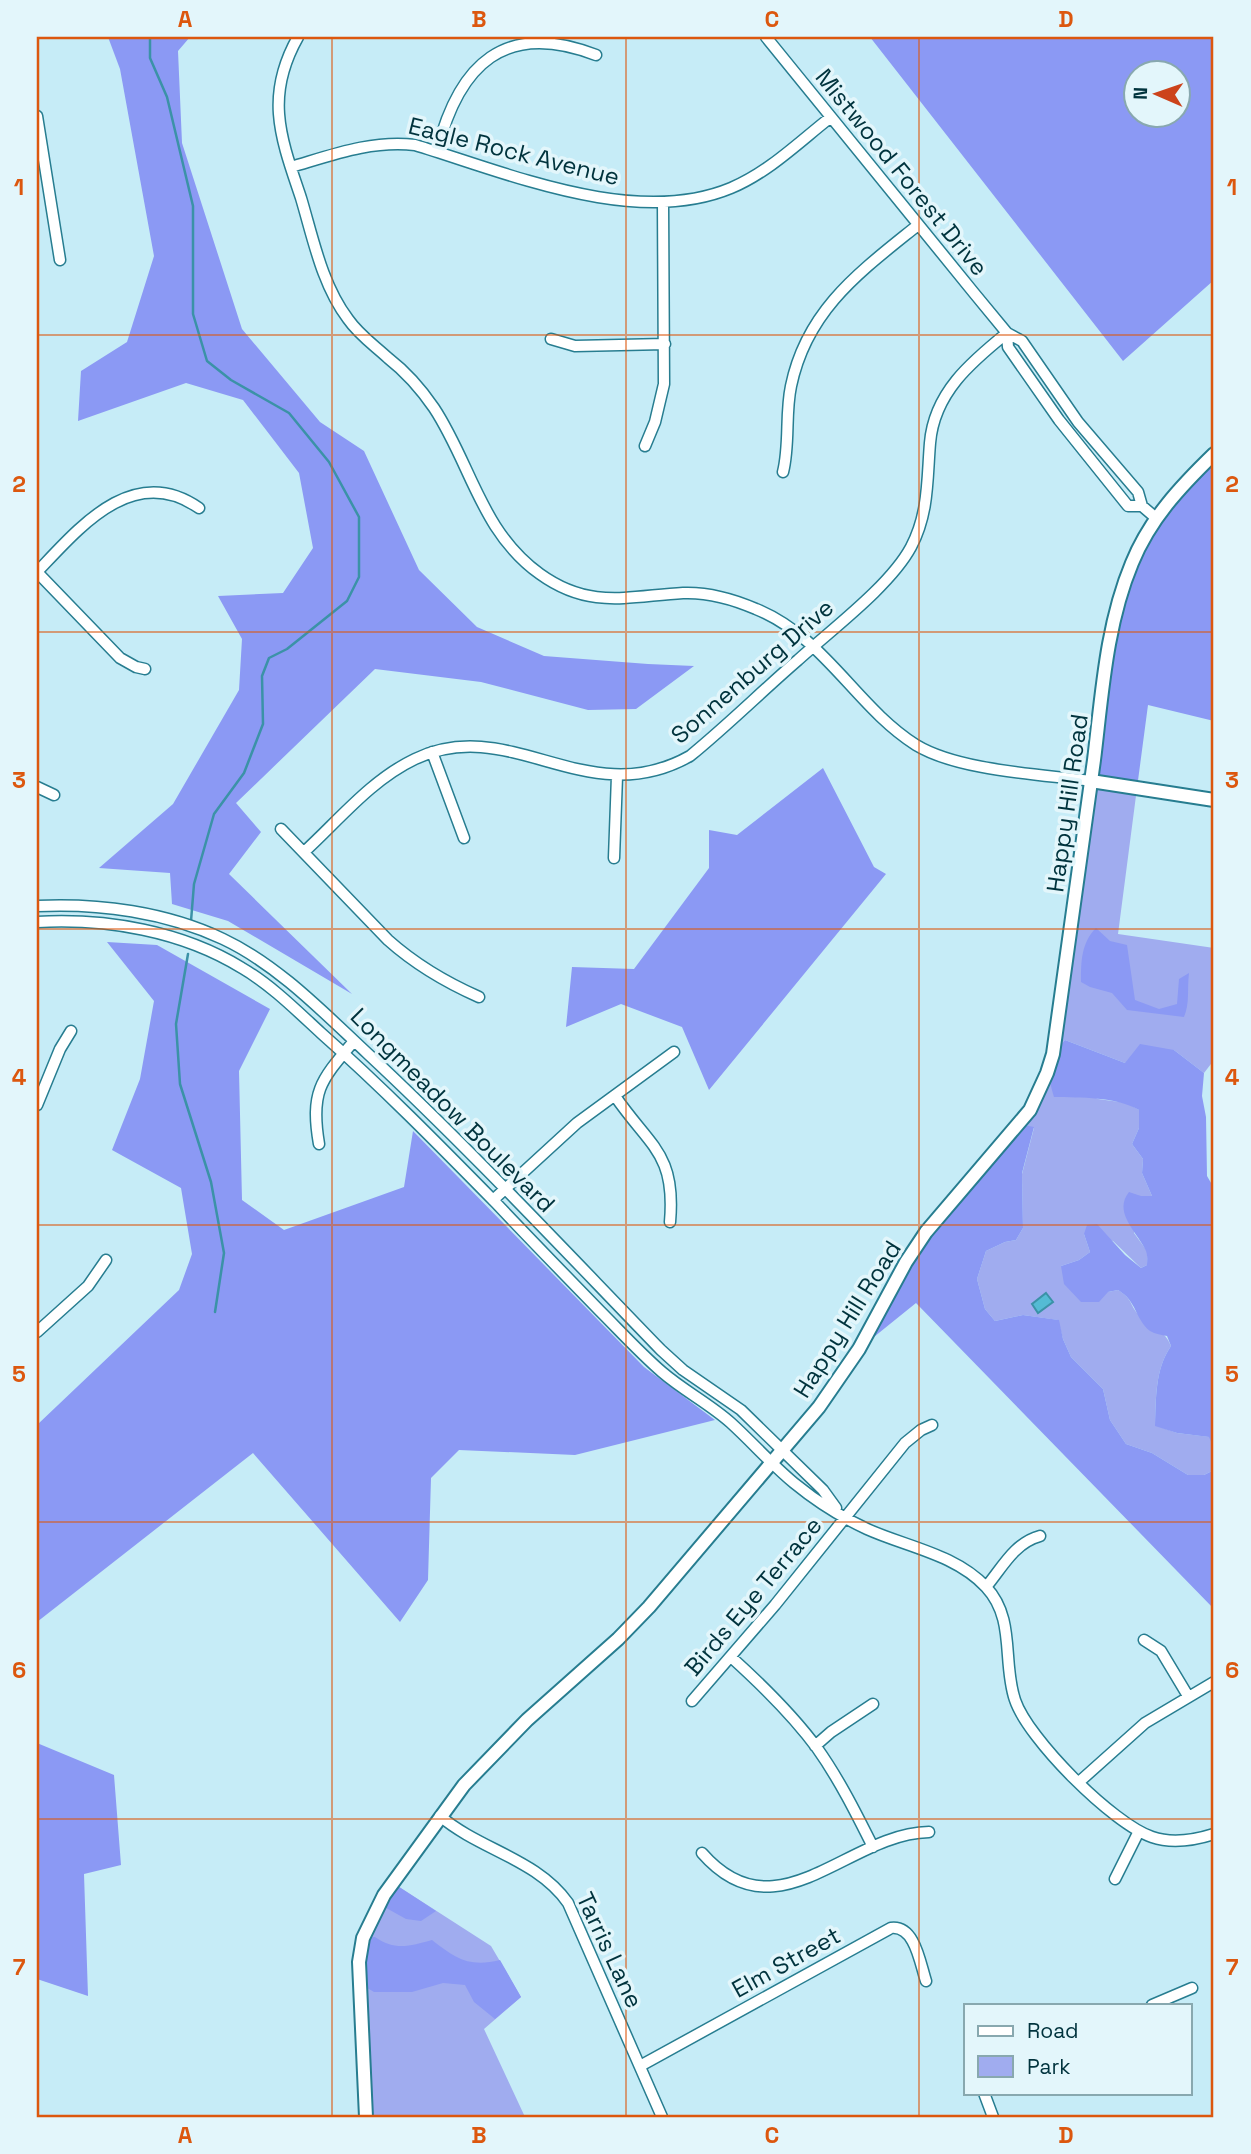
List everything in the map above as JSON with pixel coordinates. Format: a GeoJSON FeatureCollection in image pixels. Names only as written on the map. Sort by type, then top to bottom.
{"type":"FeatureCollection","features":[{"type":"Feature","properties":{"kind":"street"},"geometry":{"type":"LineString","coordinates":[[298,37],[286,62],[279,96],[281,126],[324,272],[340,307],[365,339],[390,358],[422,391],[447,431],[484,508],[528,565],[557,585],[585,595],[624,600],[683,593],[712,595],[777,619],[813,646],[900,733],[926,751],[960,763],[1214,800]]}},
{"type":"Feature","properties":{"kind":"street","name":"Mistwood Forest Drive"},"geometry":{"type":"LineString","coordinates":[[766,37],[1007,332],[1022,341],[1078,422],[1138,492],[1142,506],[1156,518]]}},
{"type":"Feature","properties":{"kind":"street"},"geometry":{"type":"LineString","coordinates":[[437,151],[443,127],[456,97],[475,69],[496,54],[516,46],[541,42],[573,46],[596,55]]}},
{"type":"Feature","properties":{"kind":"street"},"geometry":{"type":"LineString","coordinates":[[37,117],[60,260]]}},
{"type":"Feature","properties":{"kind":"street","name":"Eagle Rock Avenue"},"geometry":{"type":"LineString","coordinates":[[291,167],[359,147],[380,144],[415,145],[535,182],[616,198],[663,202],[704,196],[742,182],[771,165],[831,117]]}},
{"type":"Feature","properties":{"kind":"street"},"geometry":{"type":"LineString","coordinates":[[645,446],[661,402],[664,384],[663,202]]}},
{"type":"Feature","properties":{"kind":"street"},"geometry":{"type":"LineString","coordinates":[[783,472],[791,388],[812,330],[831,302],[854,277],[918,225]]}},
{"type":"Feature","properties":{"kind":"street","name":"Mistwood Forest Drive"},"geometry":{"type":"LineString","coordinates":[[1007,332],[1008,347],[1059,420],[1128,506],[1142,506]]}},
{"type":"Feature","properties":{"kind":"street","name":"Sonnenburg Drive"},"geometry":{"type":"LineString","coordinates":[[304,852],[383,778],[416,758],[432,752],[462,746],[490,747],[576,770],[617,776],[662,769],[690,756],[757,699],[882,584],[911,547],[928,494],[930,441],[937,413],[963,370],[1007,332]]}},
{"type":"Feature","properties":{"kind":"street"},"geometry":{"type":"LineString","coordinates":[[551,339],[575,346],[665,344]]}},
{"type":"Feature","properties":{"kind":"street","name":"Happy Hill Road"},"geometry":{"type":"LineString","coordinates":[[366,2117],[359,1974],[363,1938],[384,1895],[464,1785],[519,1728],[618,1639],[649,1607],[772,1465],[838,1381],[926,1232],[1023,1120],[1040,1092],[1052,1054],[1114,626],[1132,564],[1156,518],[1214,454]]}},
{"type":"Feature","properties":{"kind":"street"},"geometry":{"type":"LineString","coordinates":[[145,669],[120,658],[37,572],[86,522],[112,504],[130,496],[168,493],[199,508]]}},
{"type":"Feature","properties":{"kind":"street"},"geometry":{"type":"LineString","coordinates":[[432,752],[464,838]]}},
{"type":"Feature","properties":{"kind":"street"},"geometry":{"type":"LineString","coordinates":[[614,858],[617,776]]}},
{"type":"Feature","properties":{"kind":"street"},"geometry":{"type":"LineString","coordinates":[[37,787],[54,795]]}},
{"type":"Feature","properties":{"kind":"street"},"geometry":{"type":"LineString","coordinates":[[281,829],[407,957],[479,997]]}},
{"type":"Feature","properties":{"kind":"street","name":"Longmeadow Boulevard"},"geometry":{"type":"LineString","coordinates":[[37,906],[83,906],[131,912],[176,922],[222,939],[275,971],[355,1041],[427,1110],[661,1350],[684,1370],[741,1410],[823,1490],[842,1514]]}},
{"type":"Feature","properties":{"kind":"street","name":"Longmeadow Boulevard"},"geometry":{"type":"LineString","coordinates":[[37,922],[74,921],[119,926],[166,936],[203,948],[260,980],[344,1053],[419,1124],[643,1354],[681,1387],[718,1411],[772,1465],[814,1500],[869,1530],[956,1564],[986,1587]]}},
{"type":"Feature","properties":{"kind":"street"},"geometry":{"type":"LineString","coordinates":[[37,1105],[60,1049],[71,1031]]}},
{"type":"Feature","properties":{"kind":"street"},"geometry":{"type":"LineString","coordinates":[[319,1144],[316,1127],[317,1098],[325,1077],[355,1041]]}},
{"type":"Feature","properties":{"kind":"street"},"geometry":{"type":"LineString","coordinates":[[493,1200],[577,1123],[674,1052]]}},
{"type":"Feature","properties":{"kind":"street"},"geometry":{"type":"LineString","coordinates":[[615,1096],[654,1144],[661,1157],[671,1188],[670,1223]]}},
{"type":"Feature","properties":{"kind":"street"},"geometry":{"type":"LineString","coordinates":[[37,1332],[88,1286],[106,1260]]}},
{"type":"Feature","properties":{"kind":"street","name":"Birds Eye Terrace"},"geometry":{"type":"LineString","coordinates":[[692,1701],[731,1657],[842,1514],[905,1443],[932,1425]]}},
{"type":"Feature","properties":{"kind":"street"},"geometry":{"type":"LineString","coordinates":[[1040,1536],[1018,1546],[986,1587],[993,1595],[1005,1622],[1012,1689],[1020,1713],[1030,1728],[1079,1782],[1139,1831],[1154,1838],[1179,1841],[1214,1834]]}},
{"type":"Feature","properties":{"kind":"street"},"geometry":{"type":"LineString","coordinates":[[1144,1640],[1161,1651],[1188,1696]]}},
{"type":"Feature","properties":{"kind":"street"},"geometry":{"type":"LineString","coordinates":[[731,1657],[767,1690],[815,1746],[850,1801],[873,1847]]}},
{"type":"Feature","properties":{"kind":"street"},"geometry":{"type":"LineString","coordinates":[[1079,1782],[1145,1723],[1214,1682]]}},
{"type":"Feature","properties":{"kind":"street"},"geometry":{"type":"LineString","coordinates":[[815,1746],[873,1704]]}},
{"type":"Feature","properties":{"kind":"street","name":"Tarris Lane"},"geometry":{"type":"LineString","coordinates":[[440,1816],[467,1836],[539,1873],[560,1891],[568,1903],[662,2117]]}},
{"type":"Feature","properties":{"kind":"street"},"geometry":{"type":"LineString","coordinates":[[1115,1879],[1139,1831]]}},
{"type":"Feature","properties":{"kind":"street"},"geometry":{"type":"LineString","coordinates":[[702,1853],[716,1868],[741,1882],[775,1886],[797,1883],[818,1875],[902,1835],[929,1832]]}},
{"type":"Feature","properties":{"kind":"street","name":"Elm Street"},"geometry":{"type":"LineString","coordinates":[[640,2066],[891,1928],[900,1928],[909,1935],[926,1981]]}},
{"type":"Feature","properties":{"kind":"street"},"geometry":{"type":"LineString","coordinates":[[1154,2004],[1192,1988]]}},
{"type":"Feature","properties":{"kind":"street"},"geometry":{"type":"LineString","coordinates":[[984,2094],[993,2117]]}},
{"type":"Feature","properties":{"kind":"green space"},"geometry":{"type":"Polygon","coordinates":[[[1091,781],[1137,788],[1118,934],[1214,948],[1214,1060],[1204,1073],[1174,1050],[1125,1063],[1065,1040],[1053,1054],[1091,781]]]}},
{"type":"Feature","properties":{"kind":"green space"},"geometry":{"type":"Polygon","coordinates":[[[1047,1073],[1098,1099],[1127,1103],[1139,1110],[1139,1128],[1132,1144],[1143,1159],[1142,1173],[1152,1196],[1141,1196],[1134,1233],[1147,1251],[1147,1265],[1141,1268],[1113,1241],[1084,1234],[1090,1252],[1079,1260],[1061,1266],[1108,1292],[1118,1290],[1127,1297],[1139,1315],[1168,1341],[1171,1346],[1162,1364],[1157,1384],[1155,1425],[1177,1433],[1210,1437],[1214,1448],[1214,1470],[1204,1475],[1188,1475],[1152,1453],[1126,1444],[1110,1420],[1103,1389],[1071,1357],[1058,1320],[1023,1315],[995,1321],[985,1309],[977,1279],[986,1251],[1016,1240],[1023,1228],[1022,1174],[1034,1128],[1019,1124],[1047,1073]]]}},
{"type":"Feature","properties":{"kind":"green space"},"geometry":{"type":"Polygon","coordinates":[[[393,1883],[491,1946],[521,1997],[484,2029],[525,2117],[366,2117],[360,1956],[393,1883]]]}},
{"type":"Feature","properties":{"kind":"shaded area"},"geometry":{"type":"Polygon","coordinates":[[[108,37],[190,37],[178,51],[182,143],[242,329],[320,422],[364,451],[419,570],[477,627],[544,656],[694,666],[636,709],[588,710],[481,682],[375,669],[236,803],[261,832],[229,874],[352,994],[228,921],[172,904],[170,873],[99,868],[173,804],[239,690],[242,639],[218,596],[283,593],[313,548],[299,473],[243,400],[186,383],[78,421],[81,371],[127,342],[154,256],[120,69],[108,37]]]}},
{"type":"Feature","properties":{"kind":"shaded area"},"geometry":{"type":"Polygon","coordinates":[[[870,37],[1214,37],[1214,280],[1123,361],[870,37]]]}},
{"type":"Feature","properties":{"kind":"shaded area"},"geometry":{"type":"Polygon","coordinates":[[[1214,454],[1214,721],[1148,705],[1137,788],[1091,781],[1110,645],[1144,538],[1214,454]]]}},
{"type":"Feature","properties":{"kind":"shaded area"},"geometry":{"type":"Polygon","coordinates":[[[823,768],[874,867],[886,874],[709,1090],[682,1027],[621,1004],[566,1027],[572,967],[634,969],[709,868],[709,830],[737,835],[823,768]]]}},
{"type":"Feature","properties":{"kind":"shaded area"},"geometry":{"type":"Polygon","coordinates":[[[1096,928],[1110,941],[1127,945],[1135,1000],[1159,1009],[1177,1004],[1179,979],[1189,973],[1188,1001],[1184,1017],[1127,1010],[1112,993],[1081,982],[1085,946],[1096,928]]]}},
{"type":"Feature","properties":{"kind":"shaded area"},"geometry":{"type":"Polygon","coordinates":[[[107,942],[157,945],[270,1009],[239,1071],[242,1200],[284,1230],[404,1187],[413,1131],[644,1367],[715,1420],[575,1455],[459,1450],[431,1478],[428,1580],[400,1622],[253,1453],[37,1622],[37,1425],[179,1290],[192,1254],[181,1188],[112,1150],[140,1079],[154,1001],[107,942]]]}},
{"type":"Feature","properties":{"kind":"shaded area"},"geometry":{"type":"Polygon","coordinates":[[[1065,1040],[1125,1063],[1140,1044],[1174,1050],[1204,1073],[1202,1096],[1206,1117],[1207,1176],[1214,1188],[1214,1448],[1209,1437],[1177,1433],[1155,1426],[1159,1374],[1171,1346],[1167,1336],[1150,1331],[1129,1299],[1118,1290],[1108,1292],[1099,1302],[1081,1302],[1064,1284],[1061,1266],[1079,1260],[1090,1252],[1084,1234],[1087,1225],[1097,1224],[1125,1255],[1141,1268],[1147,1265],[1146,1251],[1123,1207],[1129,1192],[1152,1196],[1142,1173],[1143,1159],[1132,1144],[1139,1128],[1139,1110],[1109,1100],[1054,1097],[1049,1066],[1065,1040]]]}},
{"type":"Feature","properties":{"kind":"shaded area"},"geometry":{"type":"Polygon","coordinates":[[[1019,1124],[1034,1127],[1022,1173],[1023,1228],[1016,1240],[986,1251],[977,1279],[985,1309],[995,1321],[1023,1315],[1059,1320],[1071,1357],[1103,1389],[1110,1420],[1126,1444],[1152,1453],[1188,1475],[1204,1475],[1214,1470],[1214,1609],[916,1303],[859,1349],[906,1262],[1019,1124]]]}},
{"type":"Feature","properties":{"kind":"shaded area"},"geometry":{"type":"Polygon","coordinates":[[[1046,1293],[1053,1302],[1038,1313],[1032,1304],[1046,1293]]]}},
{"type":"Feature","properties":{"kind":"shaded area"},"geometry":{"type":"Polygon","coordinates":[[[37,1743],[114,1775],[121,1865],[84,1874],[88,1996],[37,1979],[37,1743]]]}},
{"type":"Feature","properties":{"kind":"shaded area"},"geometry":{"type":"Polygon","coordinates":[[[393,1883],[436,1911],[421,1921],[406,1919],[379,1904],[393,1883]]]}},
{"type":"Feature","properties":{"kind":"shaded area"},"geometry":{"type":"Polygon","coordinates":[[[375,1937],[396,1946],[432,1940],[463,1960],[480,1963],[500,1960],[521,1997],[495,2019],[474,2002],[465,1985],[443,1983],[412,1992],[374,1992],[359,1983],[363,1938],[375,1937]]]}},
{"type":"Feature","properties":{"kind":"waterway"},"geometry":{"type":"LineString","coordinates":[[150,37],[150,58],[167,97],[193,206],[193,314],[207,361],[231,380],[289,413],[329,462],[359,517],[359,577],[347,601],[287,649],[269,658],[262,676],[263,724],[244,773],[214,814],[194,884],[191,921]]}},
{"type":"Feature","properties":{"kind":"waterway"},"geometry":{"type":"LineString","coordinates":[[188,954],[176,1024],[180,1084],[211,1182],[224,1253],[215,1312]]}}]}
